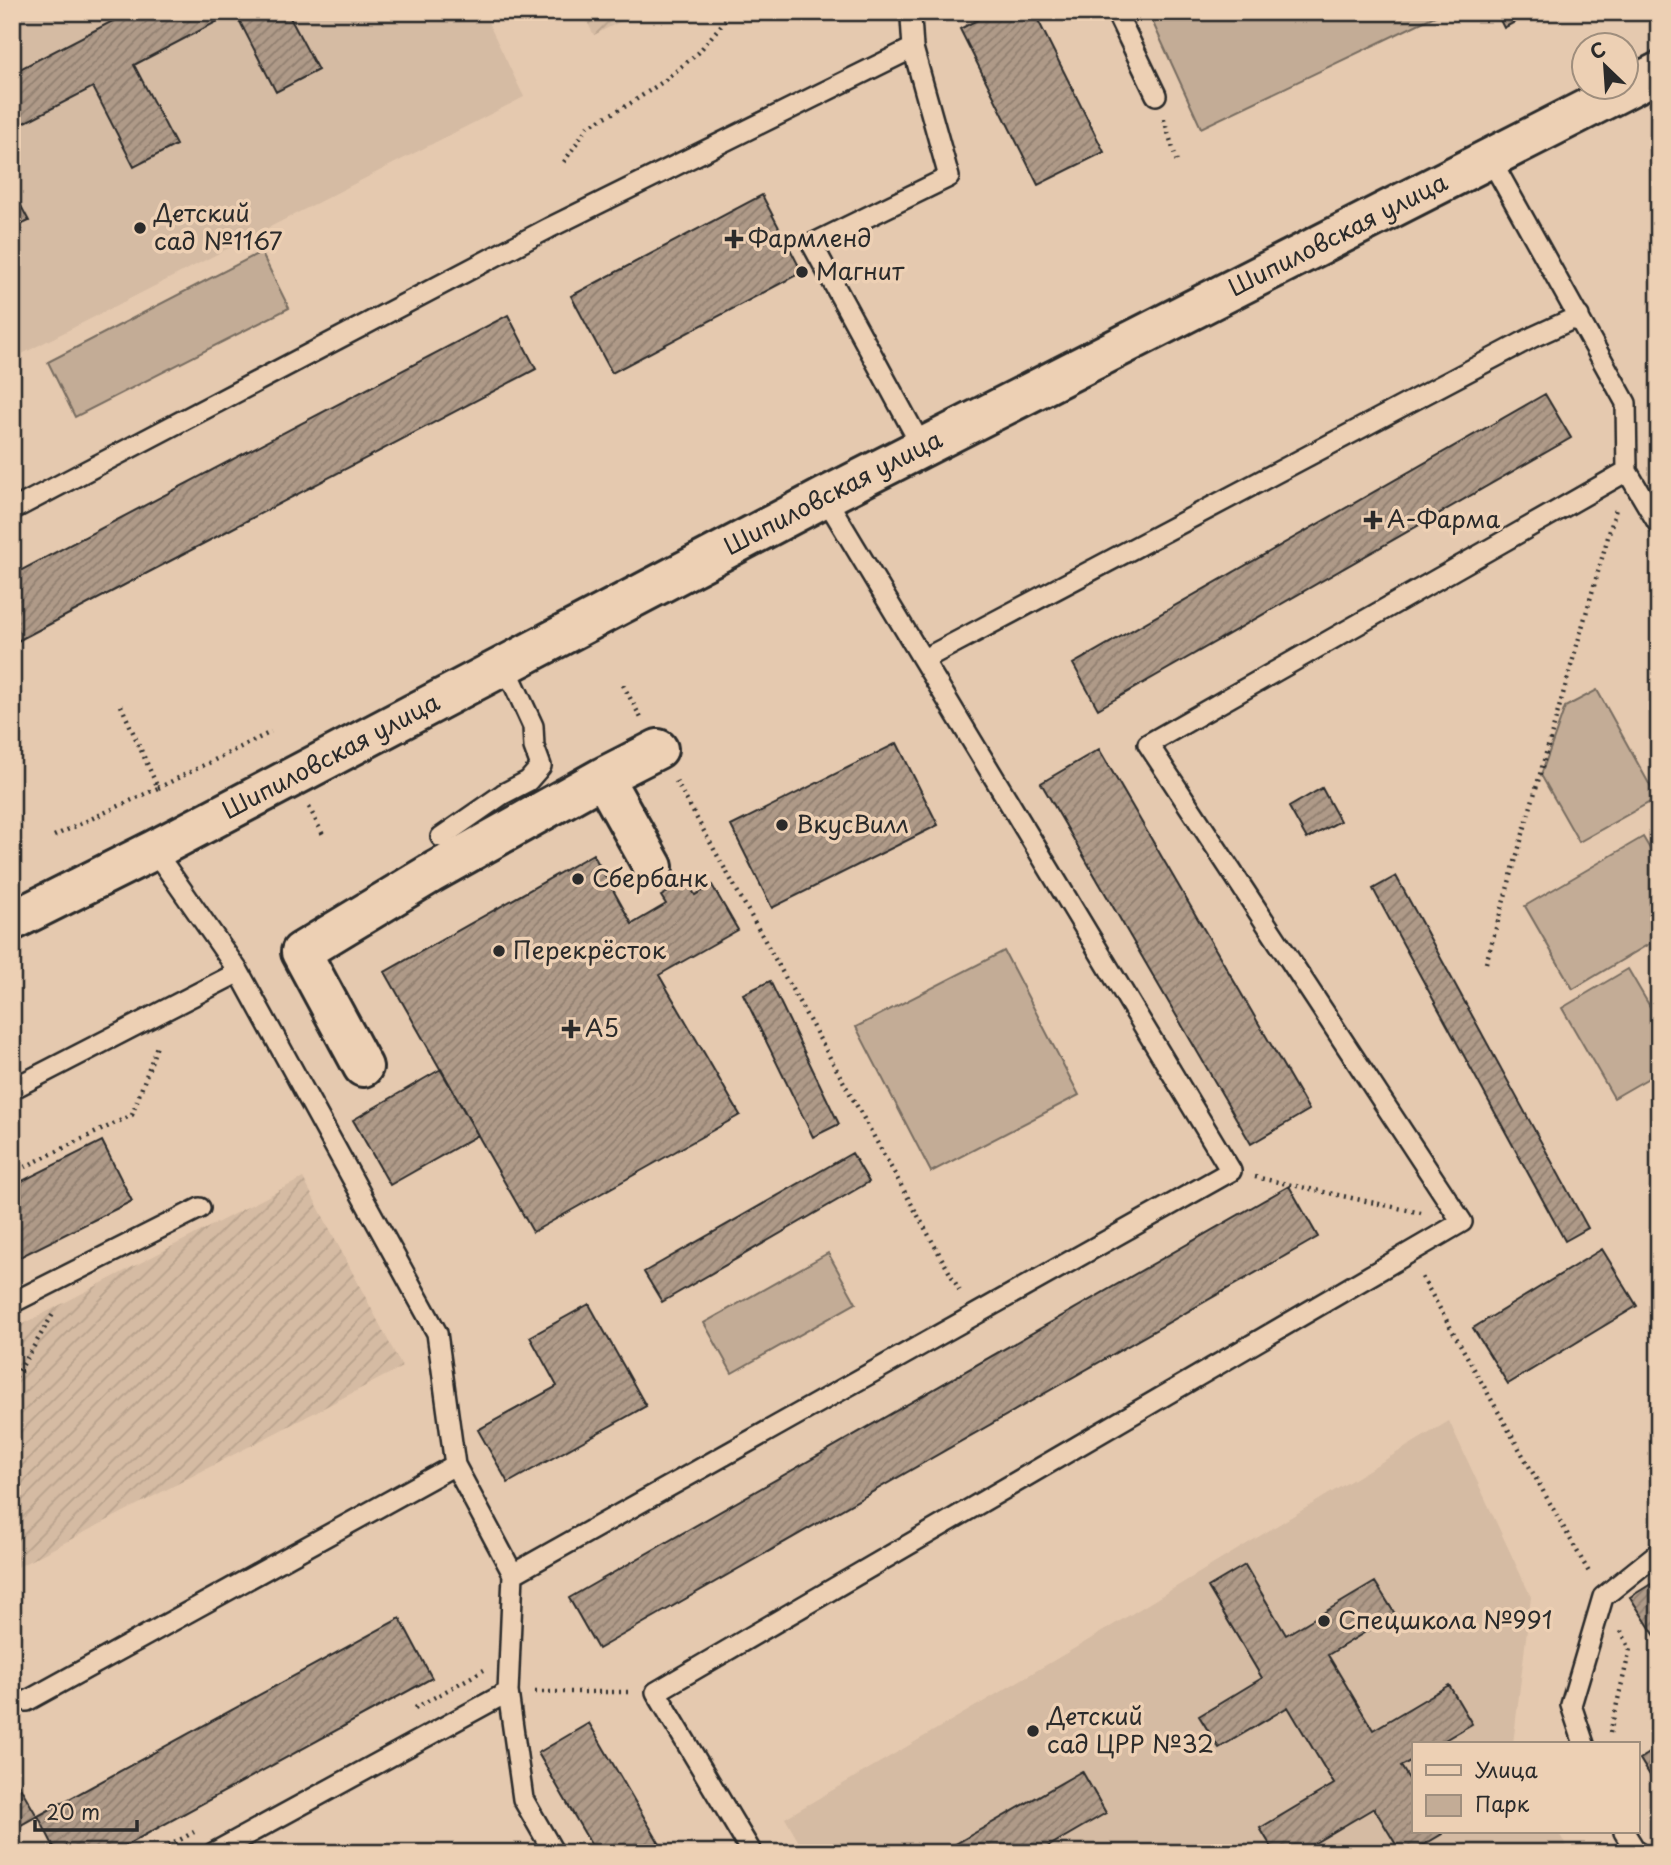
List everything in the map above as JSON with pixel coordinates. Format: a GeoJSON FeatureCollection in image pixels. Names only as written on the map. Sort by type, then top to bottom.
{"type":"FeatureCollection","features":[{"type":"Feature","properties":{"kind":"main road","name":"Шипиловская улица"},"geometry":{"type":"LineString","coordinates":[[12,921],[154,850],[825,497],[1659,72]]}},
{"type":"Feature","properties":{"kind":"main road"},"geometry":{"type":"LineString","coordinates":[[363,1067],[301,951],[430,874],[658,749]]}},
{"type":"Feature","properties":{"kind":"main road"},"geometry":{"type":"LineString","coordinates":[[603,777],[653,867]]}},
{"type":"Feature","properties":{"kind":"lane"},"geometry":{"type":"LineString","coordinates":[[908,12],[911,18],[913,48],[949,177],[812,244],[922,447]]}},
{"type":"Feature","properties":{"kind":"lane"},"geometry":{"type":"LineString","coordinates":[[1116,12],[1156,95]]}},
{"type":"Feature","properties":{"kind":"lane"},"geometry":{"type":"LineString","coordinates":[[12,510],[550,228],[913,48]]}},
{"type":"Feature","properties":{"kind":"lane"},"geometry":{"type":"LineString","coordinates":[[1490,158],[1626,402],[1626,471],[1659,525]]}},
{"type":"Feature","properties":{"kind":"lane"},"geometry":{"type":"LineString","coordinates":[[924,659],[1521,344],[1579,316]]}},
{"type":"Feature","properties":{"kind":"lane"},"geometry":{"type":"LineString","coordinates":[[752,1853],[656,1692],[1462,1222],[1148,744],[1626,471]]}},
{"type":"Feature","properties":{"kind":"lane"},"geometry":{"type":"LineString","coordinates":[[513,1574],[1231,1171],[825,497]]}},
{"type":"Feature","properties":{"kind":"lane"},"geometry":{"type":"LineString","coordinates":[[441,837],[503,794],[528,781],[541,766],[534,747],[533,726],[505,665]]}},
{"type":"Feature","properties":{"kind":"lane"},"geometry":{"type":"LineString","coordinates":[[154,850],[239,972],[437,1333],[455,1465],[513,1574],[508,1692],[523,1798],[554,1853]]}},
{"type":"Feature","properties":{"kind":"lane"},"geometry":{"type":"LineString","coordinates":[[12,1089],[239,972]]}},
{"type":"Feature","properties":{"kind":"lane"},"geometry":{"type":"LineString","coordinates":[[12,1303],[200,1208]]}},
{"type":"Feature","properties":{"kind":"lane"},"geometry":{"type":"LineString","coordinates":[[27,1701],[455,1465]]}},
{"type":"Feature","properties":{"kind":"lane"},"geometry":{"type":"LineString","coordinates":[[1583,1742],[1571,1705],[1603,1597],[1659,1552]]}},
{"type":"Feature","properties":{"kind":"lane"},"geometry":{"type":"LineString","coordinates":[[214,1853],[508,1692]]}},
{"type":"Feature","properties":{"kind":"lane"},"geometry":{"type":"LineString","coordinates":[[1625,1834],[1637,1853]]}},
{"type":"Feature","properties":{"kind":"path"},"geometry":{"type":"LineString","coordinates":[[564,162],[588,126],[628,105],[664,81],[698,53],[733,12]]}},
{"type":"Feature","properties":{"kind":"path"},"geometry":{"type":"LineString","coordinates":[[1156,95],[1177,162]]}},
{"type":"Feature","properties":{"kind":"path"},"geometry":{"type":"LineString","coordinates":[[1486,963],[1626,471]]}},
{"type":"Feature","properties":{"kind":"path"},"geometry":{"type":"LineString","coordinates":[[622,685],[974,1316]]}},
{"type":"Feature","properties":{"kind":"path"},"geometry":{"type":"LineString","coordinates":[[119,701],[158,788]]}},
{"type":"Feature","properties":{"kind":"path"},"geometry":{"type":"LineString","coordinates":[[54,836],[271,733]]}},
{"type":"Feature","properties":{"kind":"path"},"geometry":{"type":"LineString","coordinates":[[307,803],[323,835]]}},
{"type":"Feature","properties":{"kind":"path"},"geometry":{"type":"LineString","coordinates":[[12,1172],[132,1115],[170,1009]]}},
{"type":"Feature","properties":{"kind":"path"},"geometry":{"type":"LineString","coordinates":[[1231,1171],[1462,1222]]}},
{"type":"Feature","properties":{"kind":"path"},"geometry":{"type":"LineString","coordinates":[[1409,1253],[1530,1468]]}},
{"type":"Feature","properties":{"kind":"path"},"geometry":{"type":"LineString","coordinates":[[12,1383],[78,1270]]}},
{"type":"Feature","properties":{"kind":"path"},"geometry":{"type":"LineString","coordinates":[[508,1692],[656,1692]]}},
{"type":"Feature","properties":{"kind":"shaded area","name":"Детский сад №1167"},"geometry":{"type":"Polygon","coordinates":[[[12,12],[483,12],[524,97],[12,359],[12,12]]]}},
{"type":"Feature","properties":{"kind":"shaded area"},"geometry":{"type":"Polygon","coordinates":[[[582,12],[639,12],[594,35],[582,12]]]}},
{"type":"Feature","properties":{"kind":"shaded area"},"geometry":{"type":"Polygon","coordinates":[[[303,1178],[402,1367],[12,1570],[12,1330],[303,1178]]]}},
{"type":"Feature","properties":{"kind":"shaded area","name":"Спецшкола №991"},"geometry":{"type":"Polygon","coordinates":[[[1449,1421],[1531,1597],[1513,1742],[1412,1742],[1412,1834],[1559,1834],[1571,1853],[805,1853],[785,1818],[1082,1644],[1449,1421]]]}},
{"type":"Feature","properties":{"kind":"green space"},"geometry":{"type":"Polygon","coordinates":[[[1148,12],[1443,12],[1201,128],[1148,12]]]}},
{"type":"Feature","properties":{"kind":"green space"},"geometry":{"type":"Polygon","coordinates":[[[261,252],[289,308],[75,417],[48,362],[261,252]]]}},
{"type":"Feature","properties":{"kind":"green space"},"geometry":{"type":"Polygon","coordinates":[[[1597,690],[1657,798],[1579,842],[1541,775],[1565,707],[1597,690]]]}},
{"type":"Feature","properties":{"kind":"green space"},"geometry":{"type":"Polygon","coordinates":[[[1643,837],[1659,864],[1659,938],[1573,989],[1525,906],[1643,837]]]}},
{"type":"Feature","properties":{"kind":"green space"},"geometry":{"type":"Polygon","coordinates":[[[1004,951],[1079,1095],[931,1172],[856,1027],[1004,951]]]}},
{"type":"Feature","properties":{"kind":"green space"},"geometry":{"type":"Polygon","coordinates":[[[1628,969],[1659,1022],[1659,1072],[1614,1098],[1562,1008],[1628,969]]]}},
{"type":"Feature","properties":{"kind":"green space"},"geometry":{"type":"Polygon","coordinates":[[[828,1253],[856,1303],[732,1373],[704,1323],[828,1253]]]}},
{"type":"Feature","properties":{"kind":"building"},"geometry":{"type":"Polygon","coordinates":[[[130,12],[235,12],[134,65],[176,145],[134,167],[93,87],[12,129],[12,73],[130,12]]]}},
{"type":"Feature","properties":{"kind":"building"},"geometry":{"type":"Polygon","coordinates":[[[235,12],[287,12],[318,70],[276,92],[235,12]]]}},
{"type":"Feature","properties":{"kind":"building"},"geometry":{"type":"Polygon","coordinates":[[[992,12],[1034,12],[1104,152],[1038,185],[960,29],[992,12]]]}},
{"type":"Feature","properties":{"kind":"building"},"geometry":{"type":"Polygon","coordinates":[[[1512,14],[1515,22],[1504,28],[1500,20],[1512,14]]]}},
{"type":"Feature","properties":{"kind":"building"},"geometry":{"type":"Polygon","coordinates":[[[12,189],[29,221],[12,229],[12,189]]]}},
{"type":"Feature","properties":{"kind":"building"},"geometry":{"type":"Polygon","coordinates":[[[762,195],[802,272],[612,373],[571,296],[762,195]]]}},
{"type":"Feature","properties":{"kind":"building"},"geometry":{"type":"Polygon","coordinates":[[[508,315],[536,369],[12,644],[12,575],[508,315]]]}},
{"type":"Feature","properties":{"kind":"building"},"geometry":{"type":"Polygon","coordinates":[[[1545,394],[1571,438],[1098,709],[1073,664],[1545,394]]]}},
{"type":"Feature","properties":{"kind":"building"},"geometry":{"type":"Polygon","coordinates":[[[897,743],[938,825],[772,908],[731,826],[897,743]]]}},
{"type":"Feature","properties":{"kind":"building"},"geometry":{"type":"Polygon","coordinates":[[[1099,749],[1309,1110],[1251,1144],[1041,783],[1099,749]]]}},
{"type":"Feature","properties":{"kind":"building"},"geometry":{"type":"Polygon","coordinates":[[[1322,788],[1340,821],[1307,839],[1289,807],[1322,788]]]}},
{"type":"Feature","properties":{"kind":"building"},"geometry":{"type":"Polygon","coordinates":[[[593,854],[632,924],[666,904],[661,896],[687,881],[695,895],[712,885],[738,930],[659,975],[740,1115],[533,1232],[385,972],[593,854]]]}},
{"type":"Feature","properties":{"kind":"building"},"geometry":{"type":"Polygon","coordinates":[[[1396,876],[1588,1228],[1565,1241],[1373,889],[1396,876]]]}},
{"type":"Feature","properties":{"kind":"building"},"geometry":{"type":"Polygon","coordinates":[[[770,981],[839,1124],[813,1137],[743,994],[770,981]]]}},
{"type":"Feature","properties":{"kind":"building"},"geometry":{"type":"Polygon","coordinates":[[[441,1069],[478,1135],[390,1185],[353,1120],[441,1069]]]}},
{"type":"Feature","properties":{"kind":"building"},"geometry":{"type":"Polygon","coordinates":[[[102,1141],[132,1201],[12,1261],[12,1186],[102,1141]]]}},
{"type":"Feature","properties":{"kind":"building"},"geometry":{"type":"Polygon","coordinates":[[[852,1153],[869,1182],[662,1302],[644,1272],[852,1153]]]}},
{"type":"Feature","properties":{"kind":"building"},"geometry":{"type":"Polygon","coordinates":[[[1289,1186],[1318,1237],[598,1649],[569,1598],[1289,1186]]]}},
{"type":"Feature","properties":{"kind":"building"},"geometry":{"type":"Polygon","coordinates":[[[1602,1249],[1637,1306],[1508,1384],[1473,1328],[1602,1249]]]}},
{"type":"Feature","properties":{"kind":"building"},"geometry":{"type":"Polygon","coordinates":[[[589,1304],[646,1406],[508,1483],[478,1430],[557,1386],[530,1337],[589,1304]]]}},
{"type":"Feature","properties":{"kind":"building"},"geometry":{"type":"Polygon","coordinates":[[[1245,1565],[1286,1635],[1375,1582],[1395,1614],[1328,1655],[1373,1730],[1449,1685],[1472,1724],[1441,1742],[1412,1742],[1412,1760],[1401,1766],[1412,1784],[1412,1834],[1442,1834],[1410,1853],[1401,1853],[1374,1808],[1298,1853],[1275,1853],[1260,1828],[1334,1784],[1288,1707],[1219,1748],[1199,1716],[1262,1678],[1208,1587],[1245,1565]]]}},
{"type":"Feature","properties":{"kind":"building"},"geometry":{"type":"Polygon","coordinates":[[[1659,1579],[1659,1642],[1630,1597],[1659,1579]]]}},
{"type":"Feature","properties":{"kind":"building"},"geometry":{"type":"Polygon","coordinates":[[[400,1618],[432,1678],[112,1853],[57,1853],[38,1816],[400,1618]]]}},
{"type":"Feature","properties":{"kind":"building"},"geometry":{"type":"Polygon","coordinates":[[[589,1723],[665,1853],[596,1853],[538,1753],[589,1723]]]}},
{"type":"Feature","properties":{"kind":"building"},"geometry":{"type":"Polygon","coordinates":[[[1659,1747],[1659,1790],[1640,1759],[1659,1747]]]}},
{"type":"Feature","properties":{"kind":"building"},"geometry":{"type":"Polygon","coordinates":[[[1082,1771],[1106,1813],[1037,1853],[940,1853],[1082,1771]]]}},
{"type":"Feature","properties":{"kind":"building"},"geometry":{"type":"Polygon","coordinates":[[[12,1773],[37,1816],[12,1830],[12,1773]]]}},
{"type":"Feature","properties":{"kind":"place","name":"Детский сад №1167"},"geometry":{"type":"Point","coordinates":[140,228]}},
{"type":"Feature","properties":{"kind":"place","name":"Фармленд"},"geometry":{"type":"Point","coordinates":[734,239]}},
{"type":"Feature","properties":{"kind":"place","name":"Магнит"},"geometry":{"type":"Point","coordinates":[802,272]}},
{"type":"Feature","properties":{"kind":"place","name":"А-Фарма"},"geometry":{"type":"Point","coordinates":[1373,520]}},
{"type":"Feature","properties":{"kind":"place","name":"ВкусВилл"},"geometry":{"type":"Point","coordinates":[782,825]}},
{"type":"Feature","properties":{"kind":"place","name":"Сбербанк"},"geometry":{"type":"Point","coordinates":[578,879]}},
{"type":"Feature","properties":{"kind":"place","name":"Перекрёсток"},"geometry":{"type":"Point","coordinates":[499,951]}},
{"type":"Feature","properties":{"kind":"place","name":"А5"},"geometry":{"type":"Point","coordinates":[571,1029]}},
{"type":"Feature","properties":{"kind":"place","name":"Спецшкола №991"},"geometry":{"type":"Point","coordinates":[1324,1621]}},
{"type":"Feature","properties":{"kind":"place","name":"Детский сад ЦРР №32"},"geometry":{"type":"Point","coordinates":[1033,1731]}}]}
